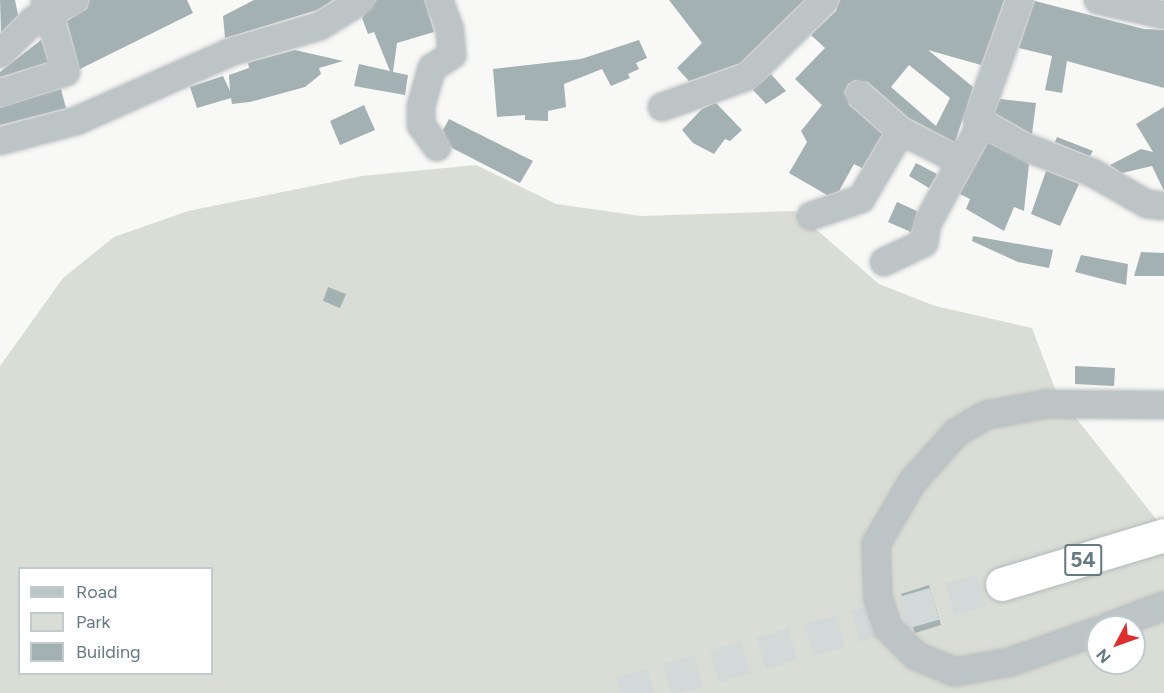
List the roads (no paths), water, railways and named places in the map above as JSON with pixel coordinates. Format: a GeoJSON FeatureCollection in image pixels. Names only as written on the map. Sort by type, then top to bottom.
{"type":"FeatureCollection","features":[{"type":"Feature","properties":{"kind":"highway","name":"54"},"geometry":{"type":"LineString","coordinates":[[1002,584],[1164,535]]}},
{"type":"Feature","properties":{"kind":"street"},"geometry":{"type":"LineString","coordinates":[[0,54],[46,6],[75,0]]}},
{"type":"Feature","properties":{"kind":"street"},"geometry":{"type":"LineString","coordinates":[[0,141],[76,122],[231,52],[320,26],[362,0]]}},
{"type":"Feature","properties":{"kind":"street"},"geometry":{"type":"LineString","coordinates":[[437,147],[421,125],[421,106],[432,68],[452,54],[450,30],[439,0]]}},
{"type":"Feature","properties":{"kind":"street"},"geometry":{"type":"LineString","coordinates":[[662,107],[748,76],[825,0]]}},
{"type":"Feature","properties":{"kind":"street"},"geometry":{"type":"LineString","coordinates":[[1020,0],[977,120],[1025,147],[1093,173],[1147,204],[1164,206]]}},
{"type":"Feature","properties":{"kind":"street"},"geometry":{"type":"LineString","coordinates":[[1098,0],[1164,15]]}},
{"type":"Feature","properties":{"kind":"street"},"geometry":{"type":"LineString","coordinates":[[0,93],[66,72],[46,6]]}},
{"type":"Feature","properties":{"kind":"street"},"geometry":{"type":"LineString","coordinates":[[859,94],[901,131],[962,162]]}},
{"type":"Feature","properties":{"kind":"street"},"geometry":{"type":"LineString","coordinates":[[884,262],[924,243],[927,224],[982,123]]}},
{"type":"Feature","properties":{"kind":"street"},"geometry":{"type":"LineString","coordinates":[[811,216],[861,199],[901,131]]}},
{"type":"Feature","properties":{"kind":"street"},"geometry":{"type":"LineString","coordinates":[[1086,634],[1010,662],[955,672],[916,656],[888,628],[878,597],[876,544],[913,481],[957,432],[987,415],[1046,404],[1164,405]]}},
{"type":"Feature","properties":{"kind":"street"},"geometry":{"type":"LineString","coordinates":[[1140,615],[1164,606]]}},
{"type":"Feature","properties":{"kind":"tunnel"},"geometry":{"type":"LineString","coordinates":[[620,693],[1002,584]]}}]}
